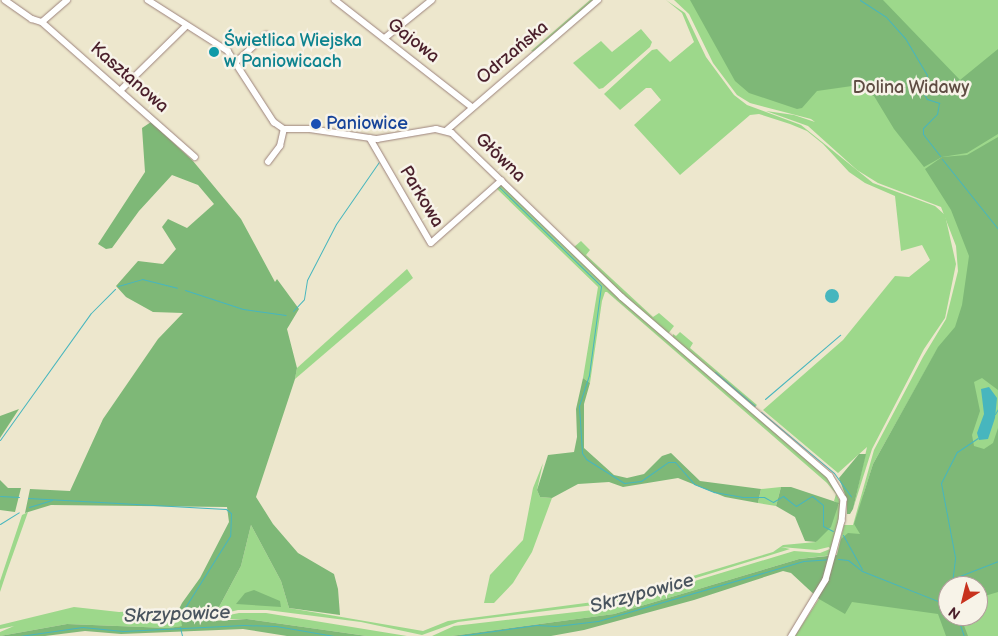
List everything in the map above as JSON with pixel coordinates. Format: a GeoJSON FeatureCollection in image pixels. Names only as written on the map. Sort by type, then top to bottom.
{"type":"FeatureCollection","features":[{"type":"Feature","properties":{"kind":"street"},"geometry":{"type":"LineString","coordinates":[[4,0],[32,19],[42,22],[67,0]]}},
{"type":"Feature","properties":{"kind":"street"},"geometry":{"type":"LineString","coordinates":[[148,0],[186,26],[227,50],[237,61],[274,122],[284,129],[310,129],[386,139],[436,129],[447,130]]}},
{"type":"Feature","properties":{"kind":"street"},"geometry":{"type":"LineString","coordinates":[[385,38],[432,0]]}},
{"type":"Feature","properties":{"kind":"street","name":"Odrzańska"},"geometry":{"type":"LineString","coordinates":[[447,130],[598,0]]}},
{"type":"Feature","properties":{"kind":"street","name":"Gajowa"},"geometry":{"type":"LineString","coordinates":[[338,1],[472,107]]}},
{"type":"Feature","properties":{"kind":"street","name":"Kasztanowa"},"geometry":{"type":"LineString","coordinates":[[42,22],[122,89],[195,157]]}},
{"type":"Feature","properties":{"kind":"street"},"geometry":{"type":"LineString","coordinates":[[122,89],[186,26]]}},
{"type":"Feature","properties":{"kind":"street"},"geometry":{"type":"LineString","coordinates":[[237,61],[266,35]]}},
{"type":"Feature","properties":{"kind":"street"},"geometry":{"type":"LineString","coordinates":[[268,162],[280,146],[284,129]]}},
{"type":"Feature","properties":{"kind":"street","name":"Główna"},"geometry":{"type":"LineString","coordinates":[[447,130],[622,297],[830,476],[842,492],[844,513],[832,562],[822,589],[792,636]]}},
{"type":"Feature","properties":{"kind":"street","name":"Parkowa"},"geometry":{"type":"LineString","coordinates":[[370,138],[418,224],[431,243],[501,181]]}},
{"type":"Feature","properties":{"kind":"green space"},"geometry":{"type":"Polygon","coordinates":[[[590,0],[596,0],[534,52],[531,51],[590,0]]]}},
{"type":"Feature","properties":{"kind":"green space"},"geometry":{"type":"Polygon","coordinates":[[[666,0],[685,13],[706,57],[734,95],[747,105],[801,125],[873,183],[935,206],[945,215],[956,264],[945,318],[924,349],[872,449],[853,509],[867,447],[838,473],[763,410],[843,340],[895,276],[909,277],[930,260],[922,245],[901,251],[895,196],[865,183],[849,172],[823,144],[807,131],[790,124],[759,114],[750,115],[680,175],[634,125],[661,100],[651,88],[646,88],[620,110],[604,94],[652,50],[657,49],[670,62],[694,42],[682,13],[666,0]]]}},
{"type":"Feature","properties":{"kind":"green space","name":"Dolina Widawy"},"geometry":{"type":"Polygon","coordinates":[[[674,0],[998,0],[998,636],[795,636],[831,580],[844,525],[853,525],[874,450],[923,357],[946,319],[958,271],[956,246],[941,207],[878,183],[857,170],[808,126],[766,111],[794,115],[815,122],[811,119],[750,103],[737,95],[713,63],[689,14],[674,0]],[[938,348],[873,464],[863,496],[938,348]]]}},
{"type":"Feature","properties":{"kind":"green space"},"geometry":{"type":"Polygon","coordinates":[[[690,0],[883,0],[960,80],[998,49],[998,134],[967,153],[942,157],[924,167],[894,129],[874,96],[852,86],[817,91],[802,108],[797,109],[749,93],[735,81],[690,0]]]}},
{"type":"Feature","properties":{"kind":"green space"},"geometry":{"type":"Polygon","coordinates":[[[641,29],[652,42],[650,47],[603,88],[599,89],[573,63],[601,41],[612,52],[641,29]]]}},
{"type":"Feature","properties":{"kind":"green space"},"geometry":{"type":"Polygon","coordinates":[[[151,122],[193,161],[241,219],[275,282],[277,279],[299,309],[287,329],[297,368],[295,379],[256,497],[273,524],[298,553],[334,574],[338,589],[340,615],[289,608],[281,581],[251,525],[241,566],[218,609],[208,612],[211,621],[247,619],[367,636],[287,636],[243,629],[121,634],[85,631],[45,636],[0,636],[67,624],[168,628],[182,626],[179,609],[200,578],[229,522],[227,507],[51,505],[25,513],[30,489],[70,491],[103,419],[158,339],[183,313],[153,312],[126,297],[116,286],[138,261],[163,264],[176,249],[162,227],[168,219],[187,228],[214,204],[198,185],[172,175],[139,211],[112,248],[106,249],[98,244],[145,172],[142,128],[151,122]]]}},
{"type":"Feature","properties":{"kind":"green space"},"geometry":{"type":"Polygon","coordinates":[[[998,137],[998,390],[982,378],[974,382],[980,411],[972,435],[974,446],[984,449],[993,443],[998,428],[998,592],[988,595],[988,576],[938,576],[938,614],[852,602],[845,614],[819,599],[791,573],[783,571],[694,600],[584,630],[551,636],[451,636],[614,614],[799,559],[837,555],[841,539],[848,533],[860,534],[854,524],[873,464],[938,347],[955,327],[962,305],[969,256],[951,210],[925,169],[942,157],[967,155],[998,137]]]}},
{"type":"Feature","properties":{"kind":"green space"},"geometry":{"type":"Polygon","coordinates":[[[500,184],[609,289],[828,476],[842,506],[833,555],[799,559],[614,614],[451,636],[432,636],[454,626],[602,609],[794,551],[820,553],[830,549],[829,547],[816,550],[781,547],[790,549],[618,602],[458,622],[422,635],[361,622],[267,610],[238,610],[209,617],[208,612],[218,609],[241,566],[251,525],[281,581],[289,608],[423,631],[448,621],[616,599],[773,552],[783,545],[816,542],[839,504],[834,501],[836,494],[827,483],[607,292],[605,292],[602,301],[590,383],[583,378],[598,287],[496,188],[500,184]]]}},
{"type":"Feature","properties":{"kind":"green space"},"geometry":{"type":"Polygon","coordinates":[[[581,241],[590,250],[586,255],[653,317],[659,313],[674,326],[668,334],[622,296],[574,247],[581,241]]]}},
{"type":"Feature","properties":{"kind":"green space"},"geometry":{"type":"Polygon","coordinates":[[[407,269],[413,278],[295,379],[297,368],[407,269]]]}},
{"type":"Feature","properties":{"kind":"green space"},"geometry":{"type":"Polygon","coordinates":[[[680,332],[693,343],[690,348],[757,405],[754,408],[672,339],[673,334],[676,336],[680,332]]]}},
{"type":"Feature","properties":{"kind":"green space"},"geometry":{"type":"Polygon","coordinates":[[[583,378],[590,383],[584,404],[584,448],[614,475],[627,478],[644,474],[662,456],[671,453],[700,481],[761,489],[758,503],[725,497],[678,478],[623,487],[609,482],[578,484],[552,498],[540,497],[537,490],[548,455],[574,452],[577,437],[576,409],[583,378]]]}},
{"type":"Feature","properties":{"kind":"green space"},"geometry":{"type":"Polygon","coordinates":[[[19,409],[0,438],[0,416],[19,409]]]}},
{"type":"Feature","properties":{"kind":"green space"},"geometry":{"type":"Polygon","coordinates":[[[859,454],[866,454],[853,509],[850,514],[847,514],[847,500],[839,478],[859,454]]]}},
{"type":"Feature","properties":{"kind":"green space"},"geometry":{"type":"Polygon","coordinates":[[[543,463],[537,490],[540,497],[552,498],[532,552],[513,583],[494,603],[484,603],[490,575],[523,540],[533,488],[543,463]]]}},
{"type":"Feature","properties":{"kind":"green space"},"geometry":{"type":"Polygon","coordinates":[[[0,480],[8,488],[21,488],[15,512],[0,510],[0,480]]]}},
{"type":"Feature","properties":{"kind":"green space"},"geometry":{"type":"Polygon","coordinates":[[[781,487],[776,506],[758,503],[761,489],[781,487]]]}},
{"type":"Feature","properties":{"kind":"green space"},"geometry":{"type":"Polygon","coordinates":[[[781,487],[791,487],[839,503],[831,527],[816,542],[805,541],[795,517],[776,506],[781,487]]]}},
{"type":"Feature","properties":{"kind":"green space"},"geometry":{"type":"Polygon","coordinates":[[[28,512],[0,592],[0,581],[22,515],[28,512]]]}},
{"type":"Feature","properties":{"kind":"green space"},"geometry":{"type":"Polygon","coordinates":[[[254,590],[280,601],[281,607],[236,604],[245,593],[254,590]]]}},
{"type":"Feature","properties":{"kind":"green space"},"geometry":{"type":"Polygon","coordinates":[[[74,607],[119,612],[179,609],[183,626],[168,628],[67,624],[0,636],[0,632],[14,626],[0,629],[0,625],[74,607]]]}},
{"type":"Feature","properties":{"kind":"green space"},"geometry":{"type":"Polygon","coordinates":[[[239,613],[266,613],[407,636],[367,636],[247,619],[210,619],[239,613]]]}},
{"type":"Feature","properties":{"kind":"green space"},"geometry":{"type":"Polygon","coordinates":[[[942,626],[964,626],[968,636],[946,636],[942,626]]]}},
{"type":"Feature","properties":{"kind":"water"},"geometry":{"type":"Polygon","coordinates":[[[829,289],[835,289],[839,296],[835,303],[829,303],[825,299],[825,293],[829,289]]]}},
{"type":"Feature","properties":{"kind":"water"},"geometry":{"type":"Polygon","coordinates":[[[989,387],[997,398],[995,418],[988,439],[979,440],[977,433],[984,414],[981,389],[989,387]]]}},
{"type":"Feature","properties":{"kind":"waterway","name":"Skrzypowice"},"geometry":{"type":"LineString","coordinates":[[860,0],[886,17],[905,38],[927,75],[924,94],[927,99],[939,103],[937,114],[923,128],[923,134],[940,156]]}},
{"type":"Feature","properties":{"kind":"waterway","name":"Skrzypowice"},"geometry":{"type":"LineString","coordinates":[[942,159],[998,229]]}},
{"type":"Feature","properties":{"kind":"waterway"},"geometry":{"type":"LineString","coordinates":[[293,311],[304,299],[307,280],[336,224],[379,162]]}},
{"type":"Feature","properties":{"kind":"waterway"},"geometry":{"type":"LineString","coordinates":[[499,187],[601,286],[589,375],[579,406],[582,453],[586,459],[624,483],[641,481],[668,462],[675,462],[694,484],[714,492],[743,497],[764,497],[773,502],[783,496],[796,506],[812,496],[823,505],[823,526],[833,531]]}},
{"type":"Feature","properties":{"kind":"waterway"},"geometry":{"type":"LineString","coordinates":[[118,286],[142,279],[177,288]]}},
{"type":"Feature","properties":{"kind":"waterway"},"geometry":{"type":"LineString","coordinates":[[0,440],[91,313],[115,289]]}},
{"type":"Feature","properties":{"kind":"waterway"},"geometry":{"type":"LineString","coordinates":[[185,290],[243,309],[286,315]]}},
{"type":"Feature","properties":{"kind":"waterway"},"geometry":{"type":"LineString","coordinates":[[765,399],[840,335]]}},
{"type":"Feature","properties":{"kind":"waterway"},"geometry":{"type":"LineString","coordinates":[[715,372],[755,406]]}},
{"type":"Feature","properties":{"kind":"waterway","name":"Skrzypowice"},"geometry":{"type":"LineString","coordinates":[[995,414],[998,409]]}},
{"type":"Feature","properties":{"kind":"waterway"},"geometry":{"type":"LineString","coordinates":[[761,412],[834,473],[851,496]]}},
{"type":"Feature","properties":{"kind":"waterway","name":"Skrzypowice"},"geometry":{"type":"LineString","coordinates":[[953,576],[955,557],[941,483],[957,452],[978,438]]}},
{"type":"Feature","properties":{"kind":"waterway"},"geometry":{"type":"LineString","coordinates":[[0,496],[19,497]]}},
{"type":"Feature","properties":{"kind":"waterway"},"geometry":{"type":"LineString","coordinates":[[28,498],[226,509],[231,513],[230,536],[179,617]]}},
{"type":"Feature","properties":{"kind":"waterway"},"geometry":{"type":"LineString","coordinates":[[29,507],[52,500]]}},
{"type":"Feature","properties":{"kind":"waterway"},"geometry":{"type":"LineString","coordinates":[[0,524],[19,512]]}},
{"type":"Feature","properties":{"kind":"waterway"},"geometry":{"type":"LineString","coordinates":[[843,535],[862,569]]}},
{"type":"Feature","properties":{"kind":"waterway","name":"Skrzypowice"},"geometry":{"type":"LineString","coordinates":[[458,636],[536,625],[556,626],[598,621],[803,561],[829,559]]}},
{"type":"Feature","properties":{"kind":"waterway","name":"Skrzypowice"},"geometry":{"type":"LineString","coordinates":[[838,559],[848,560],[862,571],[938,601]]}},
{"type":"Feature","properties":{"kind":"waterway"},"geometry":{"type":"LineString","coordinates":[[960,576],[998,561]]}},
{"type":"Feature","properties":{"kind":"waterway","name":"Skrzypowice"},"geometry":{"type":"LineString","coordinates":[[20,636],[82,627],[123,631],[244,625],[276,626],[334,636]]}},
{"type":"Feature","properties":{"kind":"waterway"},"geometry":{"type":"LineString","coordinates":[[960,626],[964,636]]}},
{"type":"Feature","properties":{"kind":"waterway","name":"Skrzypowice"},"geometry":{"type":"LineString","coordinates":[[180,627],[182,636]]}},
{"type":"Feature","properties":{"kind":"place","name":"Świetlica Wiejska w Paniowicach"},"geometry":{"type":"Point","coordinates":[214,52]}},
{"type":"Feature","properties":{"kind":"place","name":"Paniowice"},"geometry":{"type":"Point","coordinates":[316,124]}}]}
